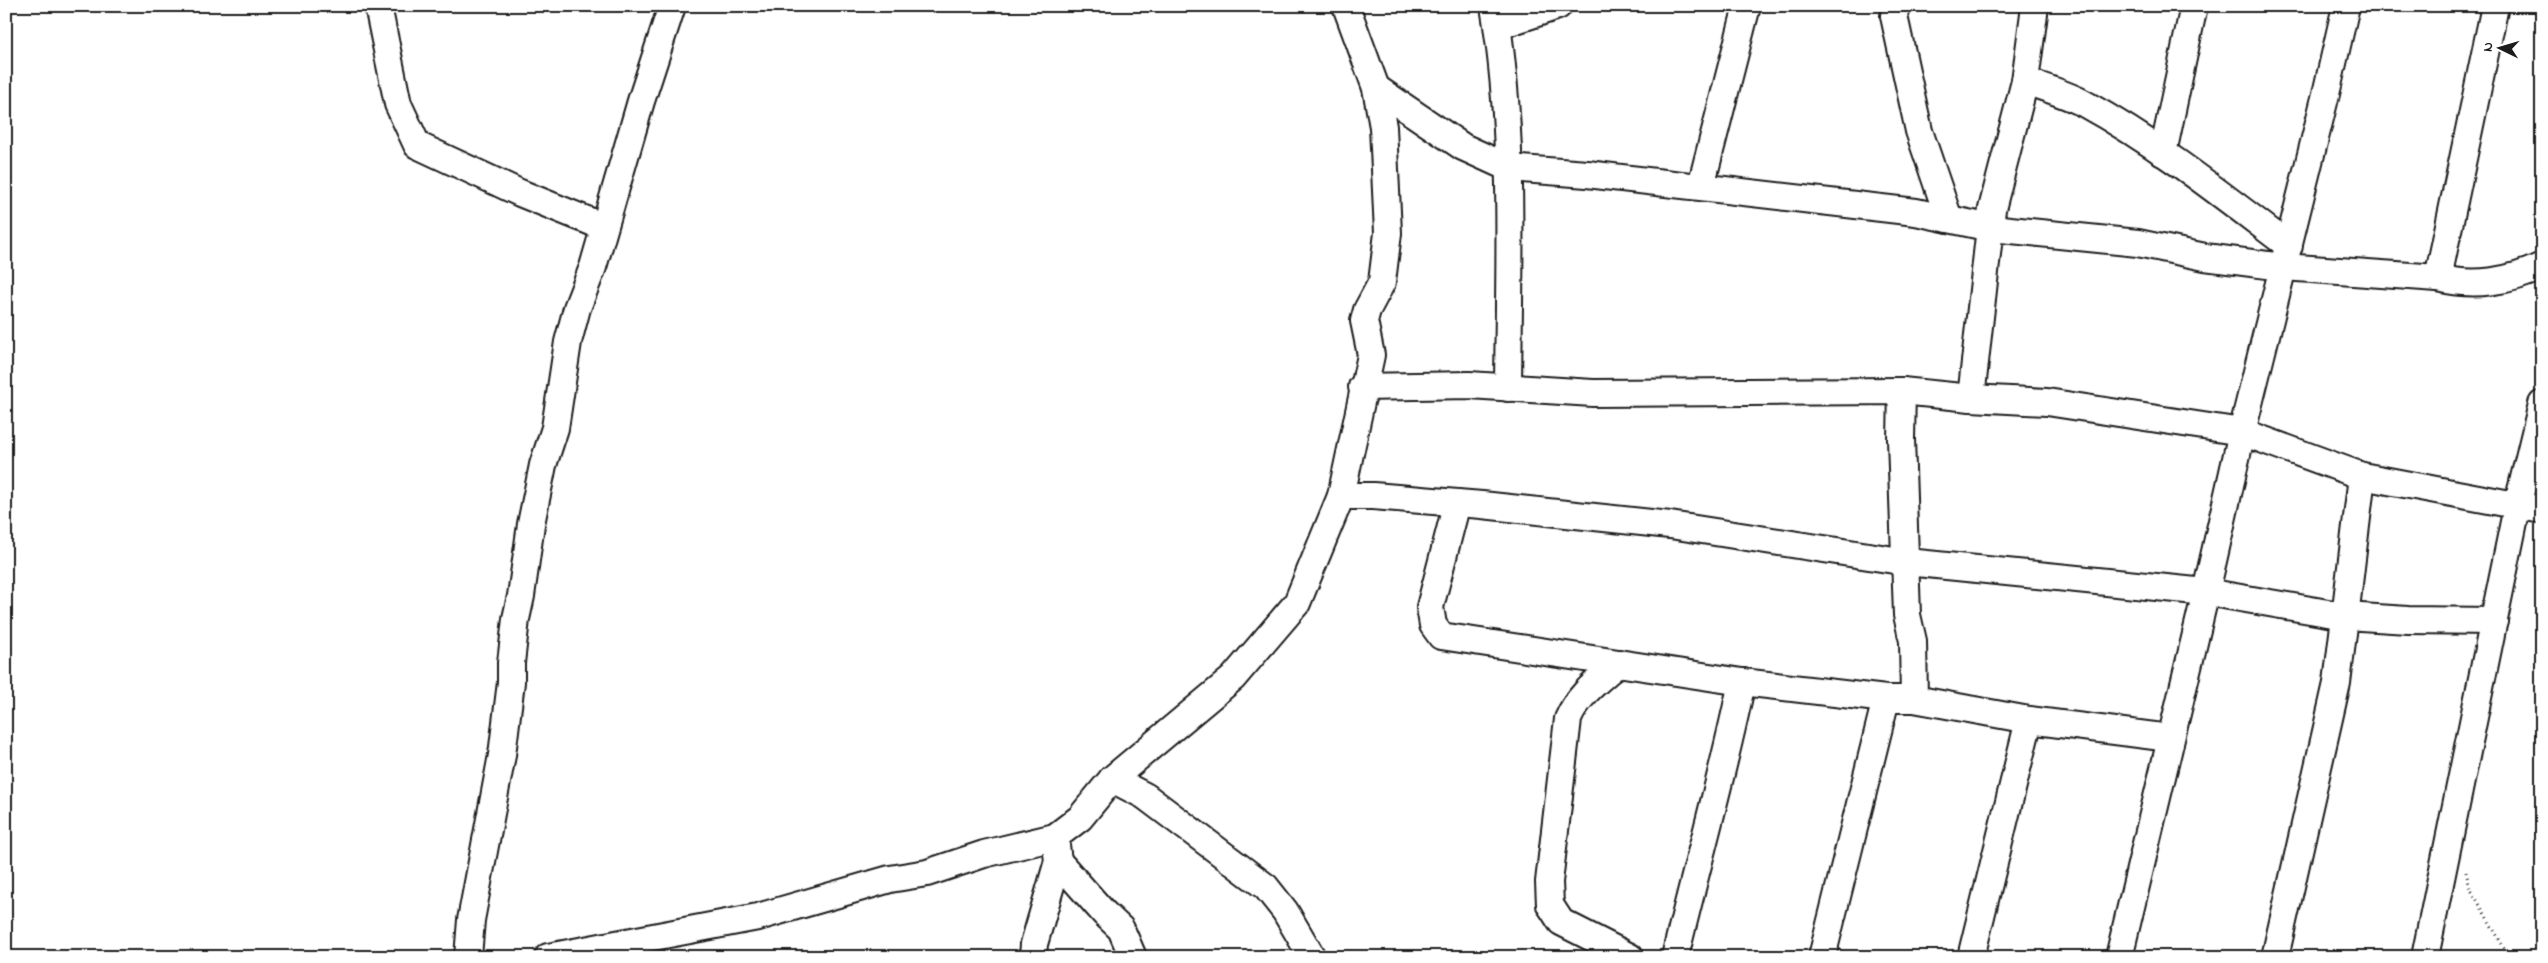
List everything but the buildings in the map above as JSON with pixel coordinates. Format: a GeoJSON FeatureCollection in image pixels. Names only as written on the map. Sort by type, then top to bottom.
{"type":"FeatureCollection","features":[{"type":"Feature","properties":{"kind":"street"},"geometry":{"type":"LineString","coordinates":[[378,6],[398,104],[417,145],[604,228]]}},
{"type":"Feature","properties":{"kind":"street"},"geometry":{"type":"LineString","coordinates":[[468,957],[471,920],[502,755],[511,682],[515,627],[531,524],[543,464],[555,428],[568,342],[577,308],[593,267],[672,6]]}},
{"type":"Feature","properties":{"kind":"street"},"geometry":{"type":"LineString","coordinates":[[1033,957],[1034,944],[1056,849],[1112,779],[1233,678],[1297,603],[1341,496],[1362,387],[1371,355],[1364,321],[1366,310],[1382,282],[1388,233],[1383,127],[1376,88],[1346,6]]}},
{"type":"Feature","properties":{"kind":"street"},"geometry":{"type":"LineString","coordinates":[[1508,388],[1508,168],[1496,16],[1558,6]]}},
{"type":"Feature","properties":{"kind":"street"},"geometry":{"type":"LineString","coordinates":[[1701,186],[1747,6]]}},
{"type":"Feature","properties":{"kind":"street"},"geometry":{"type":"LineString","coordinates":[[1896,6],[1894,16],[1919,131],[1949,219]]}},
{"type":"Feature","properties":{"kind":"street"},"geometry":{"type":"LineString","coordinates":[[1971,398],[1992,209],[2025,81],[2035,6]]}},
{"type":"Feature","properties":{"kind":"street"},"geometry":{"type":"LineString","coordinates":[[2163,153],[2194,6]]}},
{"type":"Feature","properties":{"kind":"street"},"geometry":{"type":"LineString","coordinates":[[2119,957],[2242,432],[2346,6]]}},
{"type":"Feature","properties":{"kind":"street"},"geometry":{"type":"LineString","coordinates":[[2438,278],[2495,6]]}},
{"type":"Feature","properties":{"kind":"street"},"geometry":{"type":"LineString","coordinates":[[2025,81],[2083,103],[2163,153],[2286,256]]}},
{"type":"Feature","properties":{"kind":"street"},"geometry":{"type":"LineString","coordinates":[[1376,88],[1463,147],[1508,168],[1701,186],[1916,212],[1991,228],[2138,243],[2205,256],[2286,256],[2438,278],[2453,282],[2490,281],[2515,277],[2542,266]]}},
{"type":"Feature","properties":{"kind":"street"},"geometry":{"type":"LineString","coordinates":[[1362,387],[1469,385],[1593,393],[1902,391],[1971,398],[2047,402],[2242,432],[2362,476],[2530,508]]}},
{"type":"Feature","properties":{"kind":"street"},"geometry":{"type":"LineString","coordinates":[[1902,391],[1901,439],[1907,562],[1907,614],[1913,641],[1914,699]]}},
{"type":"Feature","properties":{"kind":"street"},"geometry":{"type":"LineString","coordinates":[[2425,957],[2494,621],[2530,508],[2542,404]]}},
{"type":"Feature","properties":{"kind":"street"},"geometry":{"type":"LineString","coordinates":[[2275,957],[2337,683],[2362,476]]}},
{"type":"Feature","properties":{"kind":"street"},"geometry":{"type":"LineString","coordinates":[[1341,496],[1373,496],[1457,503],[1670,525],[1907,562],[2206,592],[2345,616],[2408,620],[2494,621]]}},
{"type":"Feature","properties":{"kind":"street"},"geometry":{"type":"LineString","coordinates":[[1457,503],[1430,607],[1433,625],[1441,636],[1742,682],[1886,699],[1914,699],[2030,720],[2170,738]]}},
{"type":"Feature","properties":{"kind":"street"},"geometry":{"type":"LineString","coordinates":[[1618,663],[1573,706],[1568,719],[1549,882],[1550,906],[1561,922],[1630,957]]}},
{"type":"Feature","properties":{"kind":"street"},"geometry":{"type":"LineString","coordinates":[[1675,957],[1698,860],[1726,761],[1742,682]]}},
{"type":"Feature","properties":{"kind":"street"},"geometry":{"type":"LineString","coordinates":[[1822,957],[1886,699]]}},
{"type":"Feature","properties":{"kind":"street"},"geometry":{"type":"LineString","coordinates":[[1971,957],[2030,720]]}},
{"type":"Feature","properties":{"kind":"street"},"geometry":{"type":"LineString","coordinates":[[1112,779],[1145,796],[1266,887],[1285,911],[1312,957]]}},
{"type":"Feature","properties":{"kind":"street"},"geometry":{"type":"LineString","coordinates":[[548,957],[758,918],[890,879],[926,873],[984,854],[1056,849]]}},
{"type":"Feature","properties":{"kind":"street"},"geometry":{"type":"LineString","coordinates":[[1056,849],[1104,913],[1121,929],[1133,957]]}},
{"type":"Feature","properties":{"kind":"path"},"geometry":{"type":"LineString","coordinates":[[2466,870],[2470,888],[2507,952],[2521,957]]}}]}
